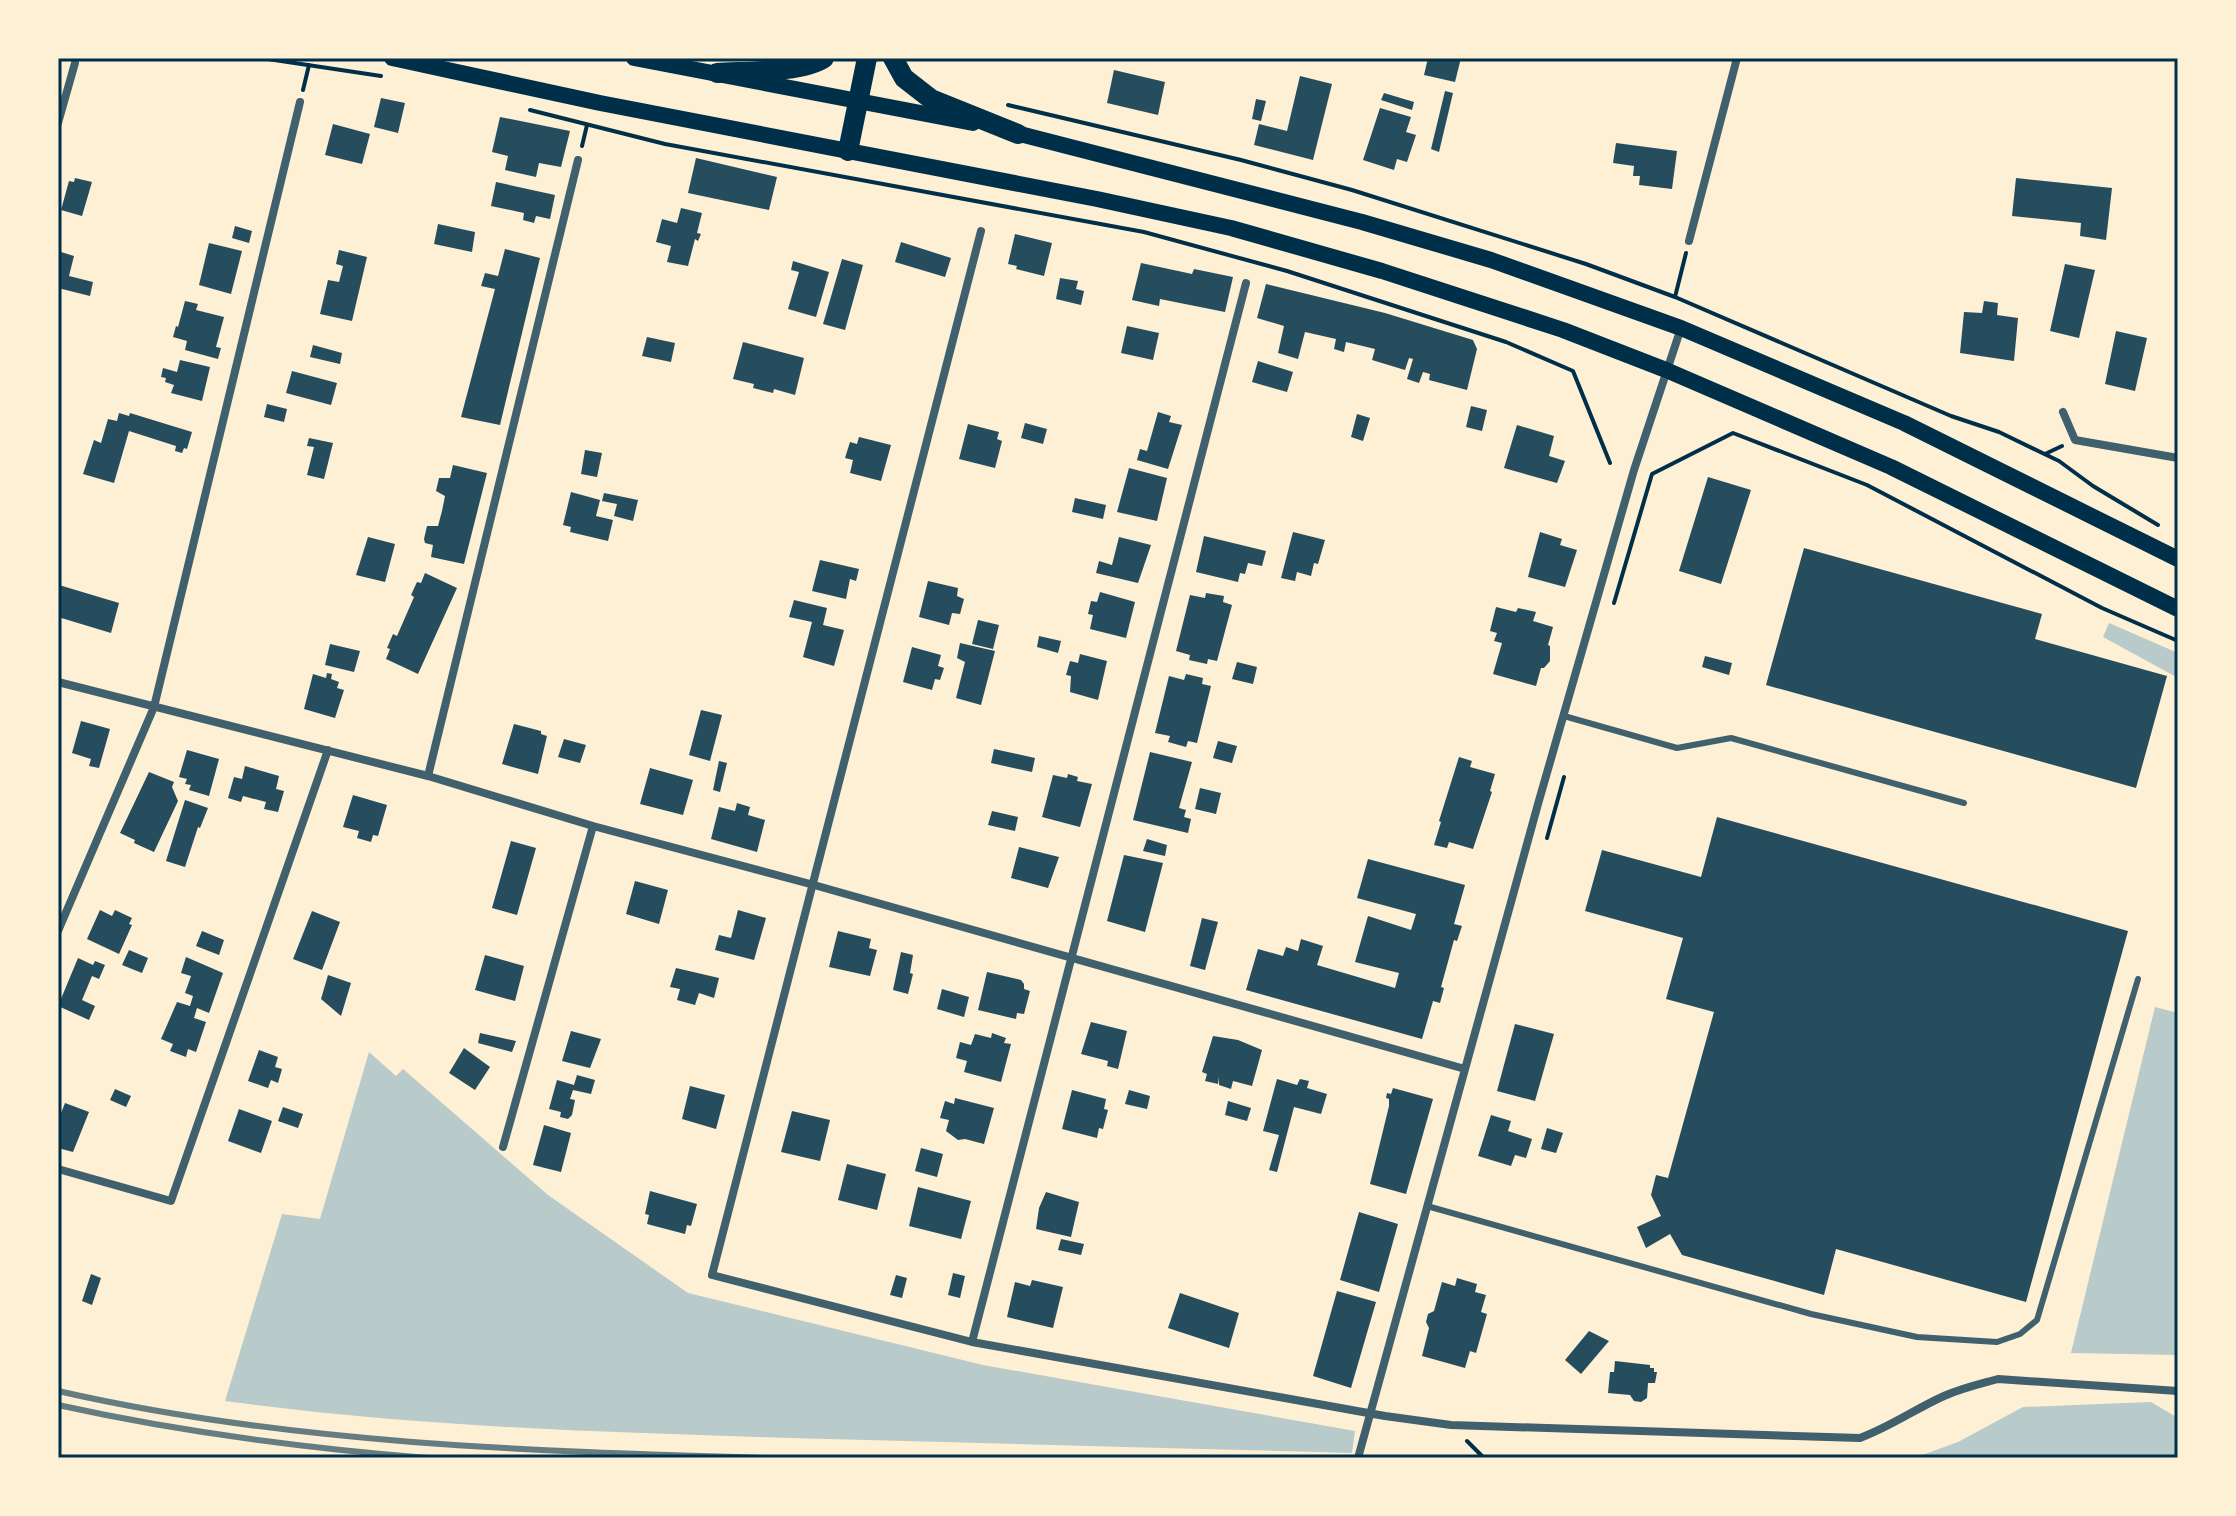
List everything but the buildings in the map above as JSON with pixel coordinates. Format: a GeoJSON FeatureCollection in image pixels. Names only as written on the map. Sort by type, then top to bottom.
{"type":"FeatureCollection","features":[{"type":"Feature","properties":{"kind":"main road"},"geometry":{"type":"LineString","coordinates":[[392,58],[600,103],[1231,228],[1474,300],[1666,370],[1891,467],[2178,609]]}},
{"type":"Feature","properties":{"kind":"main road"},"geometry":{"type":"LineString","coordinates":[[634,58],[859,100],[1018,134],[1362,222],[1491,260],[1681,328],[1904,423],[2178,559]]}},
{"type":"Feature","properties":{"kind":"main road"},"geometry":{"type":"LineString","coordinates":[[717,73],[779,69],[817,63],[824,58]]}},
{"type":"Feature","properties":{"kind":"main road"},"geometry":{"type":"LineString","coordinates":[[848,151],[867,58]]}},
{"type":"Feature","properties":{"kind":"main road"},"geometry":{"type":"LineString","coordinates":[[893,58],[904,78],[931,99],[1018,134]]}},
{"type":"Feature","properties":{"kind":"street"},"geometry":{"type":"LineString","coordinates":[[1689,241],[1737,58]]}},
{"type":"Feature","properties":{"kind":"street"},"geometry":{"type":"LineString","coordinates":[[58,123],[75,63]]}},
{"type":"Feature","properties":{"kind":"street"},"geometry":{"type":"LineString","coordinates":[[58,931],[154,707],[300,102]]}},
{"type":"Feature","properties":{"kind":"street"},"geometry":{"type":"LineString","coordinates":[[428,776],[578,160]]}},
{"type":"Feature","properties":{"kind":"street"},"geometry":{"type":"LineString","coordinates":[[981,231],[712,1275],[972,1342],[1370,1414],[1451,1425],[1860,1438],[1901,1420],[1941,1397],[1998,1379],[2178,1391]]}},
{"type":"Feature","properties":{"kind":"street"},"geometry":{"type":"LineString","coordinates":[[972,1342],[1246,283]]}},
{"type":"Feature","properties":{"kind":"street"},"geometry":{"type":"LineString","coordinates":[[1358,1458],[1634,470],[1681,328]]}},
{"type":"Feature","properties":{"kind":"street"},"geometry":{"type":"LineString","coordinates":[[2063,412],[2075,440],[2178,458]]}},
{"type":"Feature","properties":{"kind":"street"},"geometry":{"type":"LineString","coordinates":[[58,682],[428,776],[593,826],[814,885],[1465,1069]]}},
{"type":"Feature","properties":{"kind":"street"},"geometry":{"type":"LineString","coordinates":[[58,1169],[171,1201],[328,750]]}},
{"type":"Feature","properties":{"kind":"street"},"geometry":{"type":"LineString","coordinates":[[503,1147],[593,826]]}},
{"type":"Feature","properties":{"kind":"lane"},"geometry":{"type":"LineString","coordinates":[[1564,716],[1677,748],[1731,738],[1964,803]]}},
{"type":"Feature","properties":{"kind":"lane"},"geometry":{"type":"LineString","coordinates":[[1427,1206],[1811,1314],[1917,1337],[1997,1342],[2020,1334],[2037,1320],[2138,979]]}},
{"type":"Feature","properties":{"kind":"path"},"geometry":{"type":"LineString","coordinates":[[261,58],[386,76]]}},
{"type":"Feature","properties":{"kind":"path"},"geometry":{"type":"LineString","coordinates":[[300,102],[309,65]]}},
{"type":"Feature","properties":{"kind":"path"},"geometry":{"type":"LineString","coordinates":[[999,102],[1352,190],[1586,264],[1675,297],[1951,416],[1999,432],[2059,461],[2129,509],[2166,529]]}},
{"type":"Feature","properties":{"kind":"path"},"geometry":{"type":"LineString","coordinates":[[526,109],[665,144],[1144,232],[1287,271],[1506,342],[1573,371],[1610,463]]}},
{"type":"Feature","properties":{"kind":"path"},"geometry":{"type":"LineString","coordinates":[[578,160],[587,125]]}},
{"type":"Feature","properties":{"kind":"path"},"geometry":{"type":"LineString","coordinates":[[1675,297],[1689,241]]}},
{"type":"Feature","properties":{"kind":"path"},"geometry":{"type":"LineString","coordinates":[[1613,610],[1652,474],[1733,433],[1867,485],[2102,608],[2178,641]]}},
{"type":"Feature","properties":{"kind":"path"},"geometry":{"type":"LineString","coordinates":[[1543,852],[1568,765]]}},
{"type":"Feature","properties":{"kind":"shaded area"},"geometry":{"type":"Polygon","coordinates":[[[2109,623],[2178,653],[2178,678],[2103,637],[2109,623]]]}},
{"type":"Feature","properties":{"kind":"shaded area"},"geometry":{"type":"Polygon","coordinates":[[[2155,1007],[2178,1013],[2178,1355],[2071,1353],[2155,1007]]]}},
{"type":"Feature","properties":{"kind":"shaded area"},"geometry":{"type":"Polygon","coordinates":[[[369,1052],[396,1076],[403,1069],[548,1195],[688,1293],[983,1365],[1355,1431],[1352,1453],[578,1431],[366,1417],[225,1401],[282,1214],[320,1219],[369,1052]]]}},
{"type":"Feature","properties":{"kind":"shaded area"},"geometry":{"type":"Polygon","coordinates":[[[2151,1402],[2178,1418],[2178,1458],[1914,1458],[1958,1442],[2023,1407],[2151,1402]]]}},
{"type":"Feature","properties":{"kind":"railway"},"geometry":{"type":"LineString","coordinates":[[58,1391],[145,1409],[321,1434],[498,1448],[765,1458]]}},
{"type":"Feature","properties":{"kind":"railway"},"geometry":{"type":"LineString","coordinates":[[58,1405],[242,1438],[428,1458]]}}]}
